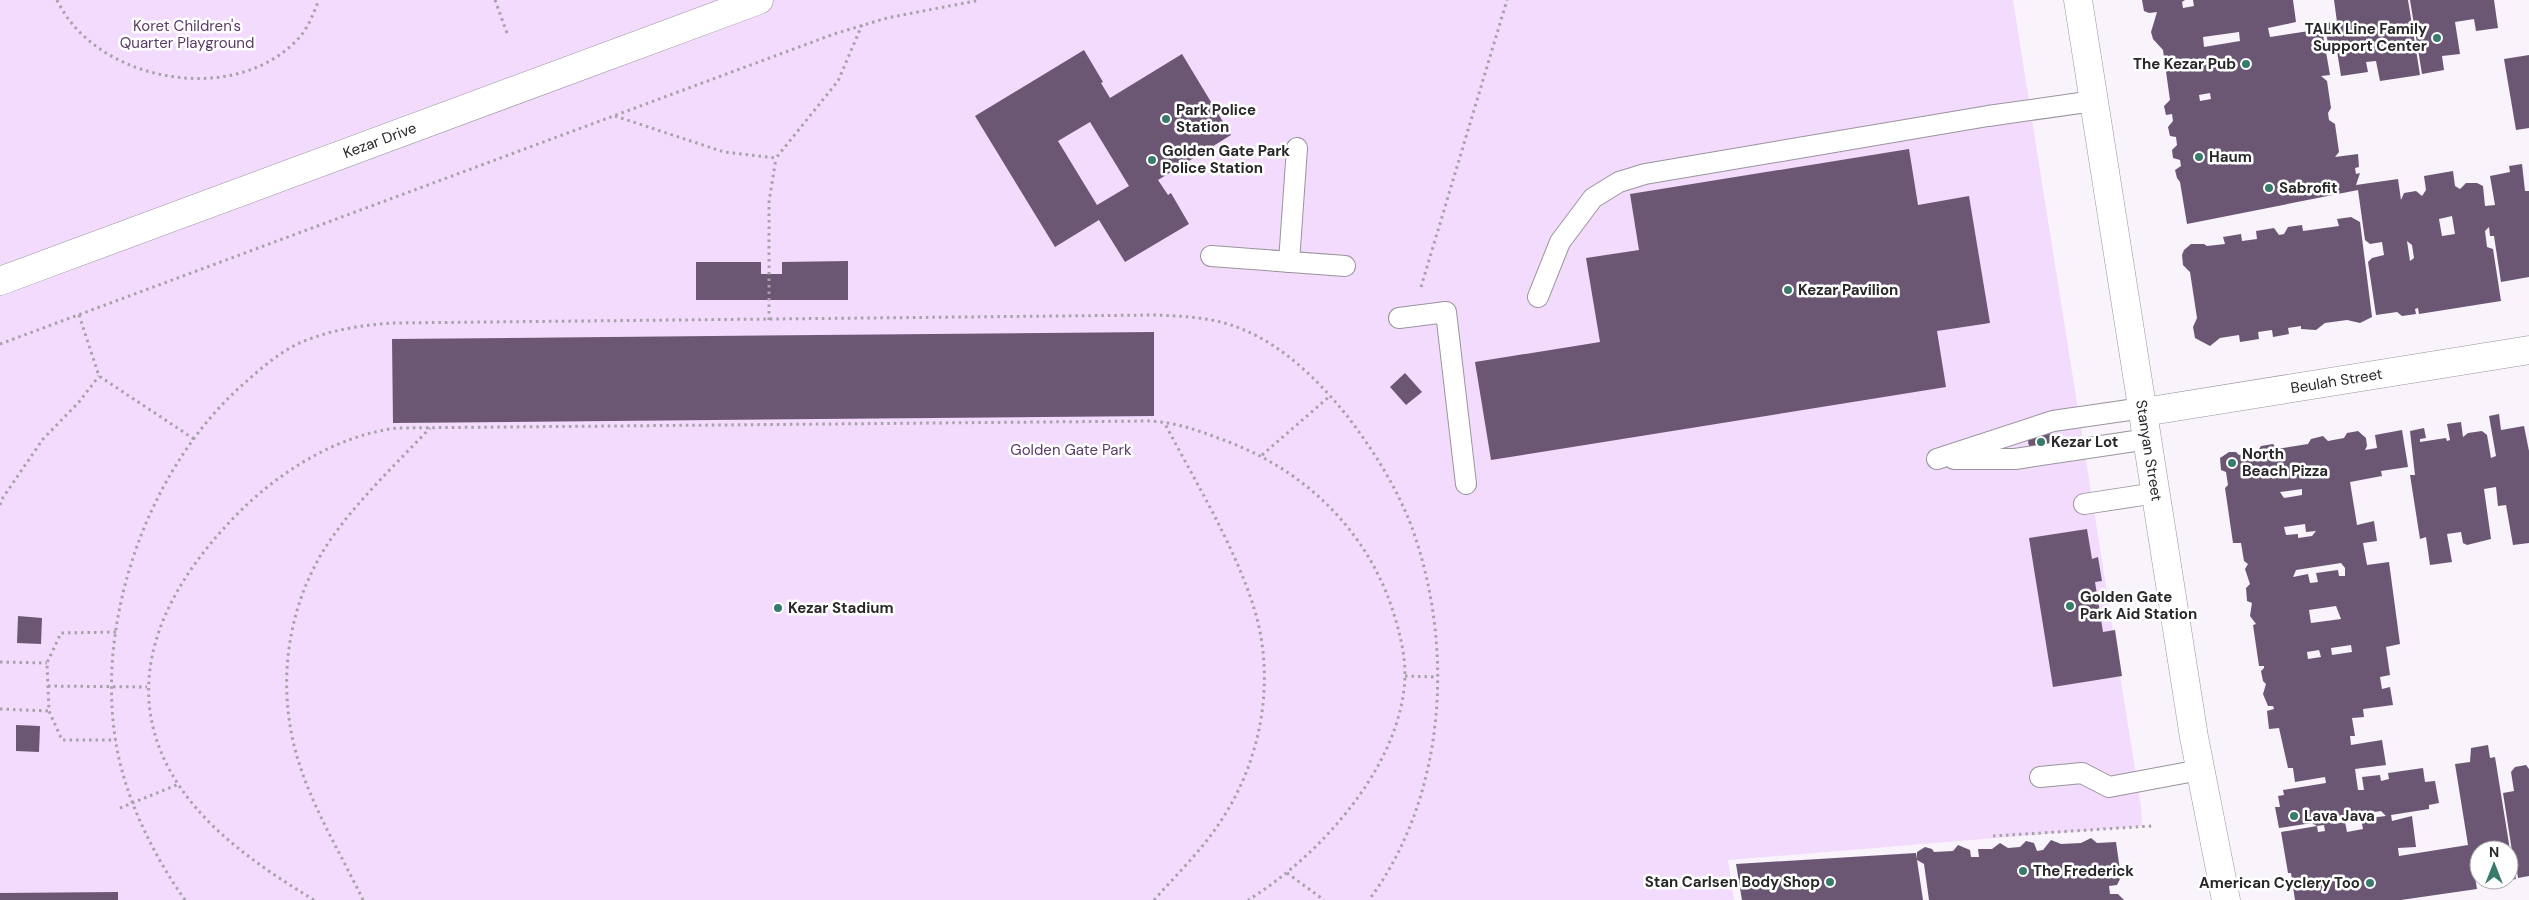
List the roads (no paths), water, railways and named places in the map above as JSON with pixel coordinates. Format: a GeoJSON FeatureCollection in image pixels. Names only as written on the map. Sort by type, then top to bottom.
{"type":"FeatureCollection","features":[{"type":"Feature","properties":{"kind":"main road","name":"Kezar Drive"},"geometry":{"type":"LineString","coordinates":[[0,281],[759,0]]}},
{"type":"Feature","properties":{"kind":"main road","name":"Stanyan Street"},"geometry":{"type":"LineString","coordinates":[[2078,0],[2200,770],[2226,900]]}},
{"type":"Feature","properties":{"kind":"main road","name":"Beulah Street"},"geometry":{"type":"LineString","coordinates":[[2144,410],[2529,350]]}},
{"type":"Feature","properties":{"kind":"lane"},"geometry":{"type":"LineString","coordinates":[[1538,297],[1560,242],[1593,198],[1618,182],[1645,174],[1988,116],[2094,101]]}},
{"type":"Feature","properties":{"kind":"lane"},"geometry":{"type":"LineString","coordinates":[[1289,262],[1297,148]]}},
{"type":"Feature","properties":{"kind":"lane"},"geometry":{"type":"LineString","coordinates":[[1211,256],[1345,266]]}},
{"type":"Feature","properties":{"kind":"lane"},"geometry":{"type":"LineString","coordinates":[[1405,317],[1446,312],[1466,484]]}},
{"type":"Feature","properties":{"kind":"lane"},"geometry":{"type":"LineString","coordinates":[[2144,410],[2053,421],[1937,460],[2015,460],[2148,439]]}},
{"type":"Feature","properties":{"kind":"lane"},"geometry":{"type":"LineString","coordinates":[[2084,504],[2156,493]]}},
{"type":"Feature","properties":{"kind":"lane"},"geometry":{"type":"LineString","coordinates":[[2040,777],[2082,773],[2109,787],[2200,770]]}},
{"type":"Feature","properties":{"kind":"place","name":"TALK Line Family Support Center"},"geometry":{"type":"Point","coordinates":[2437,38]}},
{"type":"Feature","properties":{"kind":"place","name":"The Kezar Pub"},"geometry":{"type":"Point","coordinates":[2246,64]}},
{"type":"Feature","properties":{"kind":"place","name":"Park Police Station"},"geometry":{"type":"Point","coordinates":[1166,119]}},
{"type":"Feature","properties":{"kind":"place","name":"Haum"},"geometry":{"type":"Point","coordinates":[2199,157]}},
{"type":"Feature","properties":{"kind":"place","name":"Golden Gate Park Police Station"},"geometry":{"type":"Point","coordinates":[1152,160]}},
{"type":"Feature","properties":{"kind":"place","name":"Sabrofit"},"geometry":{"type":"Point","coordinates":[2269,188]}},
{"type":"Feature","properties":{"kind":"place","name":"Kezar Pavilion"},"geometry":{"type":"Point","coordinates":[1788,290]}},
{"type":"Feature","properties":{"kind":"place","name":"Kezar Lot"},"geometry":{"type":"Point","coordinates":[2041,442]}},
{"type":"Feature","properties":{"kind":"place","name":"North Beach Pizza"},"geometry":{"type":"Point","coordinates":[2232,463]}},
{"type":"Feature","properties":{"kind":"place","name":"Golden Gate Park Aid Station"},"geometry":{"type":"Point","coordinates":[2070,606]}},
{"type":"Feature","properties":{"kind":"place","name":"Kezar Stadium"},"geometry":{"type":"Point","coordinates":[778,608]}},
{"type":"Feature","properties":{"kind":"place","name":"Lava Java"},"geometry":{"type":"Point","coordinates":[2294,816]}},
{"type":"Feature","properties":{"kind":"place","name":"The Frederick"},"geometry":{"type":"Point","coordinates":[2023,871]}},
{"type":"Feature","properties":{"kind":"place","name":"Stan Carlsen Body Shop"},"geometry":{"type":"Point","coordinates":[1830,882]}},
{"type":"Feature","properties":{"kind":"place","name":"American Cyclery Too"},"geometry":{"type":"Point","coordinates":[2370,883]}},
{"type":"Feature","properties":{"kind":"park label","name":"Koret Children's Quarter Playground"},"geometry":{"type":"Point","coordinates":[187,34]}},
{"type":"Feature","properties":{"kind":"park label","name":"Golden Gate Park"},"geometry":{"type":"Point","coordinates":[1071,450]}}]}
